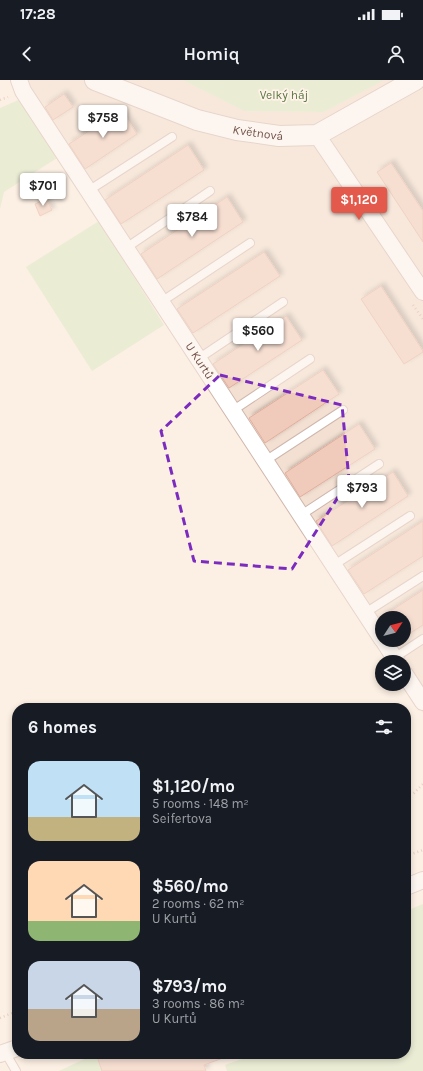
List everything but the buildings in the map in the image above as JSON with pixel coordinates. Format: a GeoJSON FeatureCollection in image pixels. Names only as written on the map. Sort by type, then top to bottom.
{"type":"FeatureCollection","features":[{"type":"Feature","properties":{"kind":"street","name":"U Kurtů"},"geometry":{"type":"LineString","coordinates":[[19,80],[23,91],[375,629]]}},
{"type":"Feature","properties":{"kind":"street","name":"Květnová"},"geometry":{"type":"LineString","coordinates":[[95,80],[197,120],[237,130],[279,136],[317,135],[415,80]]}},
{"type":"Feature","properties":{"kind":"street"},"geometry":{"type":"LineString","coordinates":[[317,135],[423,292]]}},
{"type":"Feature","properties":{"kind":"street"},"geometry":{"type":"LineString","coordinates":[[411,684],[423,702]]}},
{"type":"Feature","properties":{"kind":"street"},"geometry":{"type":"LineString","coordinates":[[411,885],[423,880]]}},
{"type":"Feature","properties":{"kind":"lane"},"geometry":{"type":"LineString","coordinates":[[88,191],[172,137]]}},
{"type":"Feature","properties":{"kind":"lane"},"geometry":{"type":"LineString","coordinates":[[126,248],[210,191]]}},
{"type":"Feature","properties":{"kind":"lane"},"geometry":{"type":"LineString","coordinates":[[161,302],[250,243]]}},
{"type":"Feature","properties":{"kind":"lane"},"geometry":{"type":"LineString","coordinates":[[198,359],[282,302]]}},
{"type":"Feature","properties":{"kind":"lane"},"geometry":{"type":"LineString","coordinates":[[232,411],[310,359]]}},
{"type":"Feature","properties":{"kind":"lane"},"geometry":{"type":"LineString","coordinates":[[265,461],[343,410]]}},
{"type":"Feature","properties":{"kind":"lane"},"geometry":{"type":"LineString","coordinates":[[301,515],[379,464]]}},
{"type":"Feature","properties":{"kind":"lane"},"geometry":{"type":"LineString","coordinates":[[334,565],[410,516]]}},
{"type":"Feature","properties":{"kind":"lane"},"geometry":{"type":"LineString","coordinates":[[365,613],[423,576]]}},
{"type":"Feature","properties":{"kind":"lane"},"geometry":{"type":"LineString","coordinates":[[402,655],[423,639]]}},
{"type":"Feature","properties":{"kind":"lane"},"geometry":{"type":"LineString","coordinates":[[7,1051],[16,1071]]}},
{"type":"Feature","properties":{"kind":"path"},"geometry":{"type":"LineString","coordinates":[[411,794],[423,784]]}},
{"type":"Feature","properties":{"kind":"path"},"geometry":{"type":"LineString","coordinates":[[411,854],[423,850]]}},
{"type":"Feature","properties":{"kind":"path"},"geometry":{"type":"LineString","coordinates":[[0,1018],[12,1013]]}},
{"type":"Feature","properties":{"kind":"highlighted area"},"geometry":{"type":"Polygon","coordinates":[[[220,375],[342,405],[349,480],[292,569],[194,561],[161,431],[220,375]]]}},
{"type":"Feature","properties":{"kind":"shaded area"},"geometry":{"type":"Polygon","coordinates":[[[21,80],[182,80],[245,111],[324,112],[382,80],[423,80],[423,713],[409,691],[411,691],[411,655],[385,655],[380,647],[411,647],[411,611],[375,611],[375,639],[176,335],[21,80]]]}},
{"type":"Feature","properties":{"kind":"green space","name":"Velký háj"},"geometry":{"type":"Polygon","coordinates":[[[182,80],[384,80],[324,112],[244,111],[182,80]]]}},
{"type":"Feature","properties":{"kind":"green space"},"geometry":{"type":"Polygon","coordinates":[[[21,99],[57,158],[4,192],[0,209],[0,108],[21,99]]]}},
{"type":"Feature","properties":{"kind":"green space"},"geometry":{"type":"Polygon","coordinates":[[[99,221],[164,325],[92,371],[26,267],[99,221]]]}},
{"type":"Feature","properties":{"kind":"green space"},"geometry":{"type":"Polygon","coordinates":[[[423,904],[423,1071],[227,1071],[225,1065],[242,1059],[411,1059],[411,909],[423,904]]]}},
{"type":"Feature","properties":{"kind":"green space"},"geometry":{"type":"Polygon","coordinates":[[[84,1059],[97,1059],[102,1071],[59,1071],[84,1059]]]}}]}
